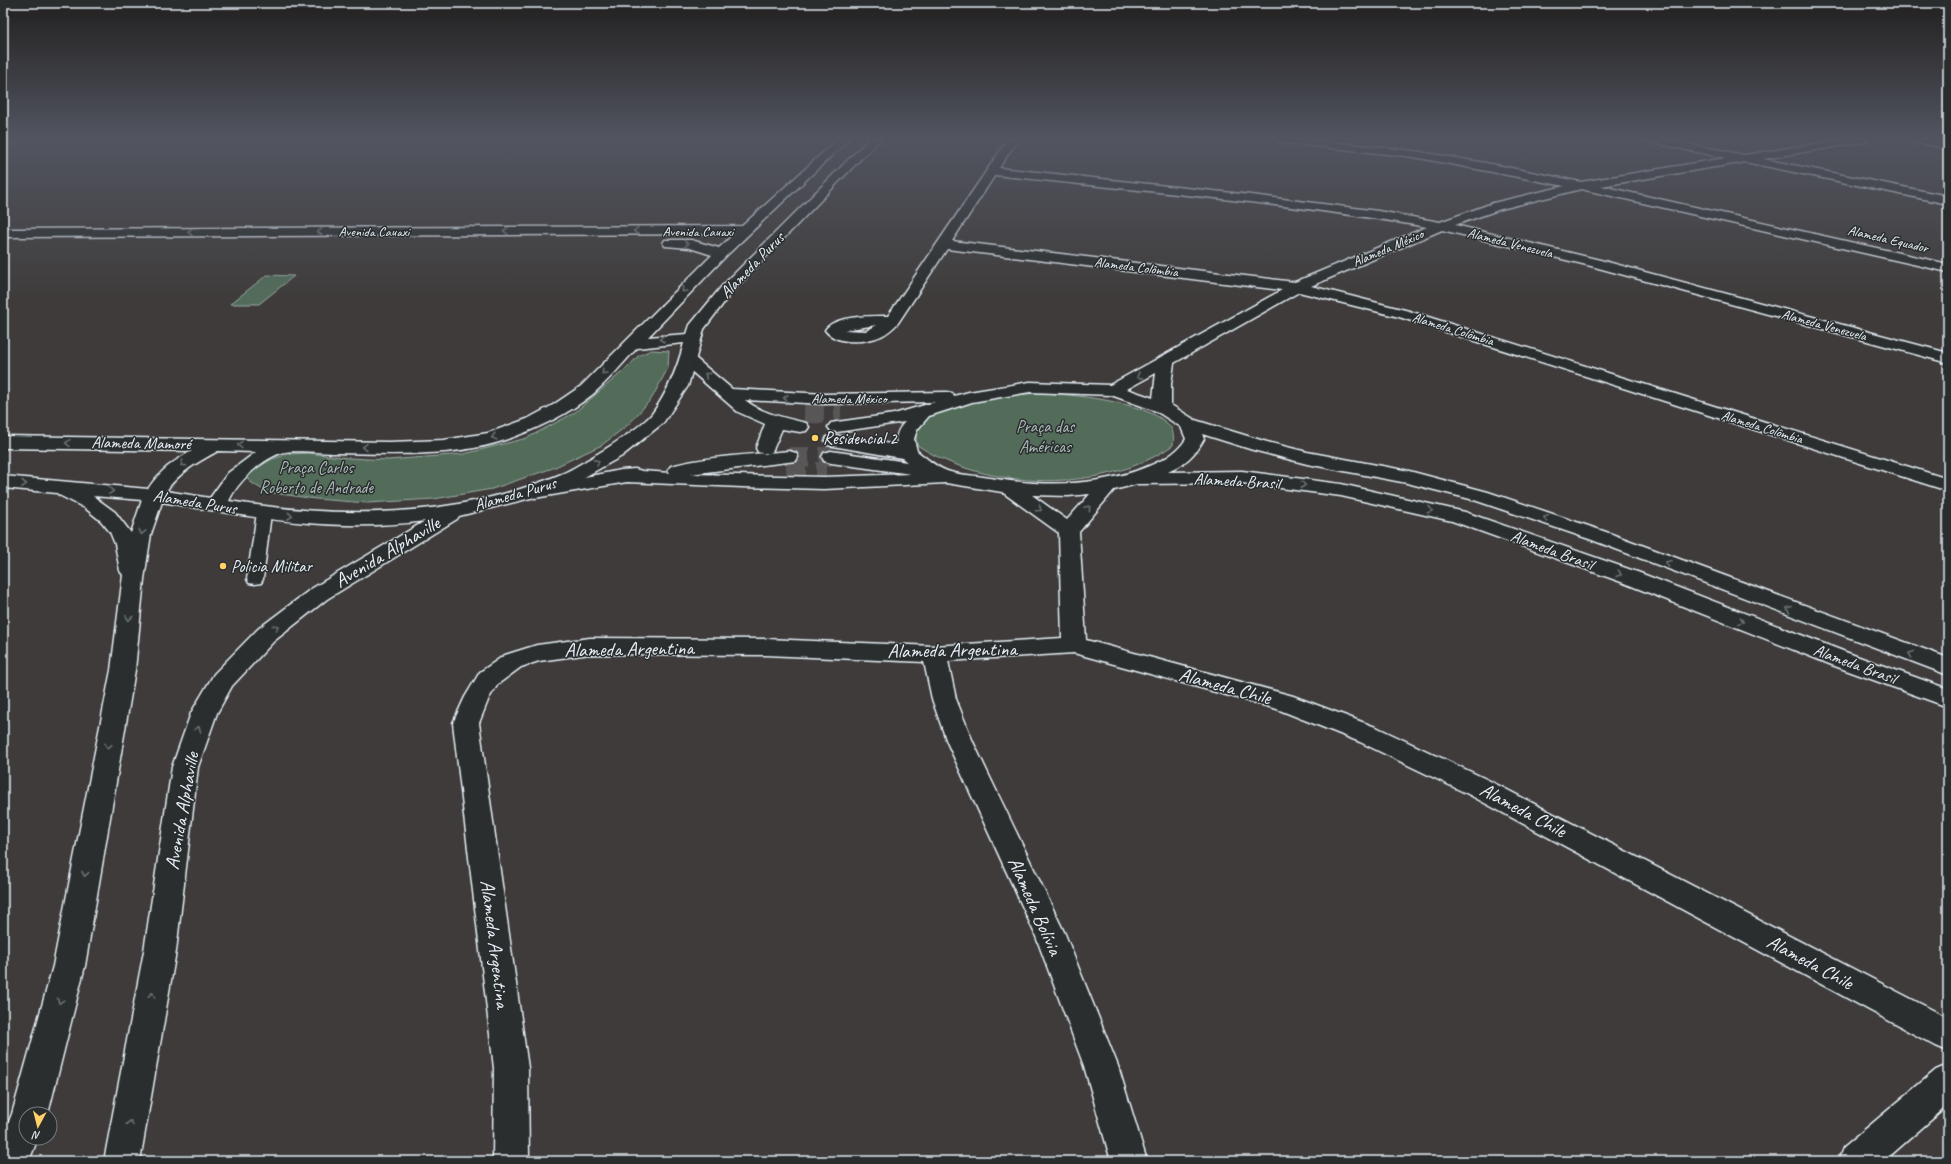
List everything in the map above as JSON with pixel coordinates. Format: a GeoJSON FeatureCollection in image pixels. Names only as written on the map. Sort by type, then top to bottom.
{"type":"FeatureCollection","features":[{"type":"Feature","properties":{"kind":"street","name":"Alameda Purus"},"geometry":{"type":"LineString","coordinates":[[279,446],[444,446],[492,438],[533,423],[559,409],[587,390],[721,253],[784,193]]}},
{"type":"Feature","properties":{"kind":"street","name":"Alameda Purus"},"geometry":{"type":"LineString","coordinates":[[44,485],[154,495],[264,513],[321,519],[394,519],[456,511],[532,492],[567,479],[615,452],[657,419],[679,386],[688,360],[696,328],[727,289],[821,193]]}},
{"type":"Feature","properties":{"kind":"street"},"geometry":{"type":"LineString","coordinates":[[893,320],[976,193]]}},
{"type":"Feature","properties":{"kind":"street","name":"Alameda Venezuela"},"geometry":{"type":"LineString","coordinates":[[1198,193],[1378,215],[1441,226],[1595,264],[1948,358]]}},
{"type":"Feature","properties":{"kind":"street","name":"Alameda México"},"geometry":{"type":"LineString","coordinates":[[1112,390],[1297,287],[1441,226],[1497,206],[1558,193]]}},
{"type":"Feature","properties":{"kind":"street","name":"Alameda Equador"},"geometry":{"type":"LineString","coordinates":[[1620,193],[1948,268]]}},
{"type":"Feature","properties":{"kind":"street"},"geometry":{"type":"LineString","coordinates":[[1631,193],[1634,196]]}},
{"type":"Feature","properties":{"kind":"street"},"geometry":{"type":"LineString","coordinates":[[1916,193],[1948,200]]}},
{"type":"Feature","properties":{"kind":"street","name":"Avenida Cauaxi"},"geometry":{"type":"LineString","coordinates":[[3,244],[58,244],[76,238],[78,239],[94,232],[745,230]]}},
{"type":"Feature","properties":{"kind":"street"},"geometry":{"type":"LineString","coordinates":[[402,243],[418,236],[420,231]]}},
{"type":"Feature","properties":{"kind":"street"},"geometry":{"type":"LineString","coordinates":[[427,243],[432,237],[441,231]]}},
{"type":"Feature","properties":{"kind":"street"},"geometry":{"type":"LineString","coordinates":[[652,243],[663,237],[664,235],[662,231]]}},
{"type":"Feature","properties":{"kind":"street","name":"Avenida Cauaxi"},"geometry":{"type":"LineString","coordinates":[[3,233],[76,238],[402,243],[691,244],[721,253]]}},
{"type":"Feature","properties":{"kind":"street","name":"Alameda Colômbia"},"geometry":{"type":"LineString","coordinates":[[942,244],[1297,287],[1404,314],[1948,485]]}},
{"type":"Feature","properties":{"kind":"street"},"geometry":{"type":"LineString","coordinates":[[631,344],[658,340],[693,338]]}},
{"type":"Feature","properties":{"kind":"street"},"geometry":{"type":"LineString","coordinates":[[688,360],[744,408],[775,422],[795,442]]}},
{"type":"Feature","properties":{"kind":"street"},"geometry":{"type":"LineString","coordinates":[[1162,407],[1162,384],[1166,361]]}},
{"type":"Feature","properties":{"kind":"street"},"geometry":{"type":"LineString","coordinates":[[834,442],[969,397],[1030,387],[1112,390]]}},
{"type":"Feature","properties":{"kind":"street","name":"Alameda Brasil"},"geometry":{"type":"LineString","coordinates":[[1112,390],[1162,407],[1189,424],[1307,458],[1409,477],[1481,496],[1599,536],[1948,667]]}},
{"type":"Feature","properties":{"kind":"street","name":"Alameda México"},"geometry":{"type":"LineString","coordinates":[[734,399],[969,397]]}},
{"type":"Feature","properties":{"kind":"street"},"geometry":{"type":"LineString","coordinates":[[734,399],[795,442]]}},
{"type":"Feature","properties":{"kind":"street"},"geometry":{"type":"LineString","coordinates":[[834,442],[894,419],[923,412],[945,404]]}},
{"type":"Feature","properties":{"kind":"street"},"geometry":{"type":"LineString","coordinates":[[908,453],[905,439],[908,429],[923,412]]}},
{"type":"Feature","properties":{"kind":"street"},"geometry":{"type":"LineString","coordinates":[[765,448],[775,422]]}},
{"type":"Feature","properties":{"kind":"street"},"geometry":{"type":"LineString","coordinates":[[834,442],[857,474],[938,474],[1009,488],[1063,490],[1107,486],[1138,478],[1173,462],[1188,453],[1196,439],[1189,424]]}},
{"type":"Feature","properties":{"kind":"street","name":"Alameda Mamoré"},"geometry":{"type":"LineString","coordinates":[[3,442],[279,446]]}},
{"type":"Feature","properties":{"kind":"street"},"geometry":{"type":"LineString","coordinates":[[708,465],[765,448],[795,442]]}},
{"type":"Feature","properties":{"kind":"street"},"geometry":{"type":"LineString","coordinates":[[532,492],[621,476],[674,471],[708,465],[795,442]]}},
{"type":"Feature","properties":{"kind":"street"},"geometry":{"type":"LineString","coordinates":[[674,471],[709,473],[795,442]]}},
{"type":"Feature","properties":{"kind":"street"},"geometry":{"type":"LineString","coordinates":[[834,442],[853,443],[908,453],[938,474]]}},
{"type":"Feature","properties":{"kind":"street"},"geometry":{"type":"LineString","coordinates":[[32,1106],[69,966],[123,670],[133,579],[141,534],[154,495],[166,477],[180,465],[216,444]]}},
{"type":"Feature","properties":{"kind":"street"},"geometry":{"type":"LineString","coordinates":[[217,505],[223,491],[237,475],[256,460],[279,446]]}},
{"type":"Feature","properties":{"kind":"street"},"geometry":{"type":"LineString","coordinates":[[621,476],[820,483],[887,482],[938,474]]}},
{"type":"Feature","properties":{"kind":"street","name":"Alameda Brasil"},"geometry":{"type":"LineString","coordinates":[[1138,478],[1242,477],[1341,490],[1458,516],[1632,578],[1840,659],[1948,698]]}},
{"type":"Feature","properties":{"kind":"street"},"geometry":{"type":"LineString","coordinates":[[3,482],[44,485],[79,495],[108,515],[123,539],[133,579]]}},
{"type":"Feature","properties":{"kind":"street"},"geometry":{"type":"LineString","coordinates":[[1074,645],[1069,531],[1107,486]]}},
{"type":"Feature","properties":{"kind":"street"},"geometry":{"type":"LineString","coordinates":[[1009,488],[1069,531]]}},
{"type":"Feature","properties":{"kind":"street","name":"Avenida Alphaville"},"geometry":{"type":"LineString","coordinates":[[122,1161],[160,951],[185,767],[204,713],[223,680],[266,635],[319,594],[456,511]]}},
{"type":"Feature","properties":{"kind":"street","name":"Alameda Argentina"},"geometry":{"type":"LineString","coordinates":[[511,1161],[511,1068],[466,723],[477,697],[489,678],[513,661],[537,653],[590,646],[766,647],[934,654],[1074,645]]}},
{"type":"Feature","properties":{"kind":"street","name":"Alameda Chile"},"geometry":{"type":"LineString","coordinates":[[1074,645],[1284,702],[1369,735],[1478,787],[1948,1035]]}},
{"type":"Feature","properties":{"kind":"street","name":"Alameda Bolívia"},"geometry":{"type":"LineString","coordinates":[[934,654],[944,699],[960,742],[1050,934],[1101,1066],[1129,1161]]}},
{"type":"Feature","properties":{"kind":"street"},"geometry":{"type":"LineString","coordinates":[[1856,1161],[1948,1082]]}},
{"type":"Feature","properties":{"kind":"street"},"geometry":{"type":"LineString","coordinates":[[11,1161],[18,1144]]}},
{"type":"Feature","properties":{"kind":"lane"},"geometry":{"type":"LineString","coordinates":[[255,579],[264,513]]}},
{"type":"Feature","properties":{"kind":"green space"},"geometry":{"type":"Polygon","coordinates":[[[267,275],[294,276],[259,304],[230,304],[267,275]]]}},
{"type":"Feature","properties":{"kind":"green space","name":"Praça Carlos Roberto de Andrade"},"geometry":{"type":"Polygon","coordinates":[[[651,350],[669,351],[668,368],[652,398],[629,424],[602,445],[553,468],[492,489],[434,499],[367,503],[316,499],[266,492],[249,481],[248,477],[252,471],[272,459],[289,454],[308,453],[349,458],[388,460],[464,454],[527,438],[574,413],[629,366],[638,356],[651,350]]]}},
{"type":"Feature","properties":{"kind":"green space","name":"Praça das Américas"},"geometry":{"type":"Polygon","coordinates":[[[1038,393],[1107,400],[1143,410],[1158,417],[1169,425],[1172,430],[1174,440],[1173,445],[1146,461],[1114,472],[1080,479],[1045,481],[1010,478],[976,471],[945,460],[917,445],[916,434],[920,424],[928,417],[941,411],[957,405],[975,401],[1038,393]]]}},
{"type":"Feature","properties":{"kind":"tunnel"},"geometry":{"type":"LineString","coordinates":[[804,413],[841,414]]}},
{"type":"Feature","properties":{"kind":"tunnel"},"geometry":{"type":"LineString","coordinates":[[789,457],[831,457]]}},
{"type":"Feature","properties":{"kind":"tunnel"},"geometry":{"type":"LineString","coordinates":[[786,472],[826,472]]}},
{"type":"Feature","properties":{"kind":"place","name":"Residencial 2"},"geometry":{"type":"Point","coordinates":[815,438]}},
{"type":"Feature","properties":{"kind":"place","name":"Policia Militar"},"geometry":{"type":"Point","coordinates":[223,566]}}]}
